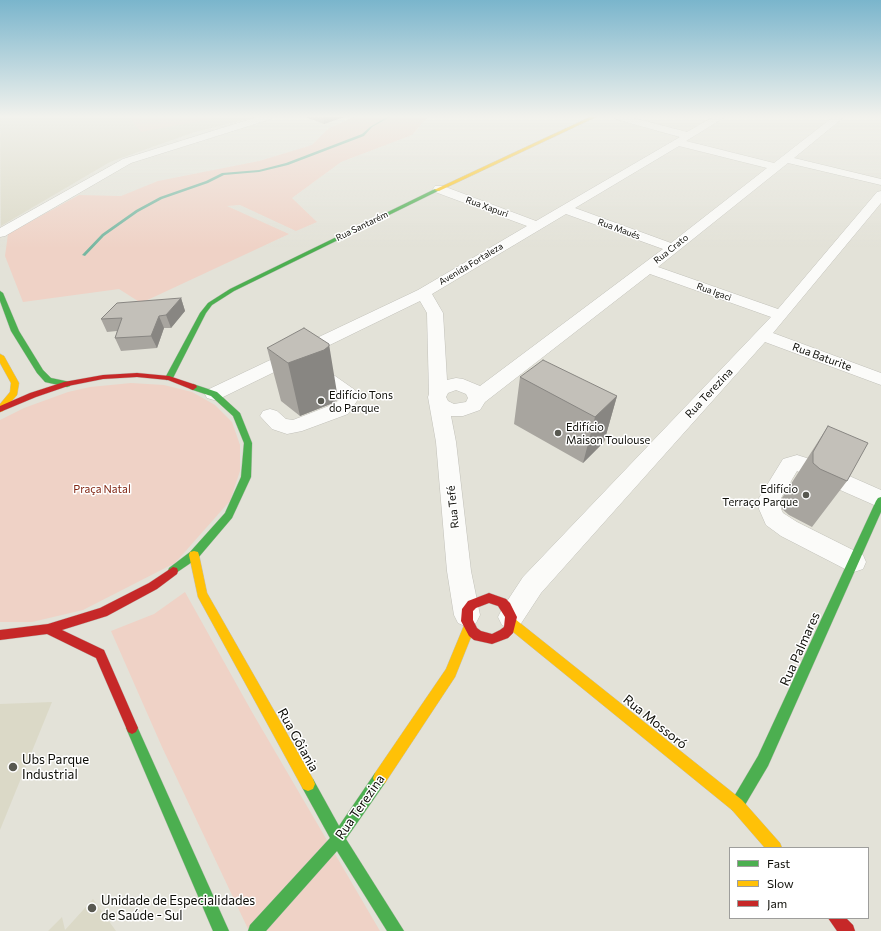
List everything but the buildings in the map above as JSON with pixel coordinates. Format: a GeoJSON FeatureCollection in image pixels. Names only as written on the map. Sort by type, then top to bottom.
{"type":"FeatureCollection","features":[{"type":"Feature","properties":{"kind":"street"},"geometry":{"type":"LineString","coordinates":[[0,233],[129,160]]}},
{"type":"Feature","properties":{"kind":"street","name":"Rua Santarém"},"geometry":{"type":"LineString","coordinates":[[168,378],[196,325],[210,304],[259,276],[500,160]]}},
{"type":"Feature","properties":{"kind":"street","name":"Avenida Fortaleza"},"geometry":{"type":"LineString","coordinates":[[214,394],[392,310],[647,160]]}},
{"type":"Feature","properties":{"kind":"street"},"geometry":{"type":"LineString","coordinates":[[771,160],[881,182]]}},
{"type":"Feature","properties":{"kind":"street","name":"Rua Crato"},"geometry":{"type":"LineString","coordinates":[[470,404],[648,268],[784,160]]}},
{"type":"Feature","properties":{"kind":"street","name":"Rua Xapuri"},"geometry":{"type":"LineString","coordinates":[[439,189],[536,225]]}},
{"type":"Feature","properties":{"kind":"street","name":"Rua Terezina"},"geometry":{"type":"LineString","coordinates":[[256,931],[338,839],[451,673],[489,613],[532,585],[781,315],[881,195]]}},
{"type":"Feature","properties":{"kind":"street","name":"Rua Maués"},"geometry":{"type":"LineString","coordinates":[[565,209],[673,248]]}},
{"type":"Feature","properties":{"kind":"street","name":"Rua Igaci"},"geometry":{"type":"LineString","coordinates":[[648,268],[781,315]]}},
{"type":"Feature","properties":{"kind":"street"},"geometry":{"type":"LineString","coordinates":[[0,293],[15,331],[40,371],[48,380],[67,384]]}},
{"type":"Feature","properties":{"kind":"street","name":"Rua Tefé"},"geometry":{"type":"LineString","coordinates":[[423,293],[435,313],[438,397],[446,442],[459,571],[489,613]]}},
{"type":"Feature","properties":{"kind":"street"},"geometry":{"type":"LineString","coordinates":[[392,310],[435,313]]}},
{"type":"Feature","properties":{"kind":"street","name":"Rua Baturite"},"geometry":{"type":"LineString","coordinates":[[762,335],[881,379]]}},
{"type":"Feature","properties":{"kind":"street"},"geometry":{"type":"LineString","coordinates":[[0,356],[15,382],[14,393],[0,409]]}},
{"type":"Feature","properties":{"kind":"street"},"geometry":{"type":"LineString","coordinates":[[270,416],[279,424],[287,427],[295,426],[340,409],[348,401],[348,394],[342,389],[313,369],[292,357]]}},
{"type":"Feature","properties":{"kind":"street"},"geometry":{"type":"LineString","coordinates":[[438,368],[460,385],[473,390],[470,404],[446,442]]}},
{"type":"Feature","properties":{"kind":"street"},"geometry":{"type":"LineString","coordinates":[[0,409],[33,395],[67,384],[103,377],[137,375],[168,378],[214,394],[237,415],[248,443],[246,477],[229,515],[194,555],[153,586],[103,612],[48,629],[0,635]]}},
{"type":"Feature","properties":{"kind":"street","name":"Rua Crato"},"geometry":{"type":"LineString","coordinates":[[460,385],[502,379]]}},
{"type":"Feature","properties":{"kind":"street"},"geometry":{"type":"LineString","coordinates":[[460,385],[444,387],[438,397],[445,408],[451,410],[470,404]]}},
{"type":"Feature","properties":{"kind":"street"},"geometry":{"type":"LineString","coordinates":[[854,562],[774,519],[770,509],[770,498],[790,464],[797,463],[806,465],[881,500]]}},
{"type":"Feature","properties":{"kind":"street","name":"Rua Palmares"},"geometry":{"type":"LineString","coordinates":[[737,805],[763,761],[881,500]]}},
{"type":"Feature","properties":{"kind":"street","name":"Rua Gôiania"},"geometry":{"type":"LineString","coordinates":[[194,555],[202,594],[338,839],[396,931]]}},
{"type":"Feature","properties":{"kind":"street"},"geometry":{"type":"LineString","coordinates":[[480,648],[492,639],[504,634],[489,613],[478,636],[492,639]]}},
{"type":"Feature","properties":{"kind":"street","name":"Rua Mossoró"},"geometry":{"type":"LineString","coordinates":[[489,613],[737,805],[774,847]]}},
{"type":"Feature","properties":{"kind":"street"},"geometry":{"type":"LineString","coordinates":[[48,629],[100,654],[221,931]]}},
{"type":"Feature","properties":{"kind":"street","name":"Rua Terezina"},"geometry":{"type":"LineString","coordinates":[[451,673],[469,658]]}},
{"type":"Feature","properties":{"kind":"street"},"geometry":{"type":"LineString","coordinates":[[837,919],[847,931]]}},
{"type":"Feature","properties":{"kind":"shaded area"},"geometry":{"type":"Polygon","coordinates":[[[0,160],[114,160],[110,162],[1,226],[0,160]]]}},
{"type":"Feature","properties":{"kind":"shaded area","name":"Ubs Parque Industrial"},"geometry":{"type":"Polygon","coordinates":[[[52,702],[0,830],[0,704],[52,702]]]}},
{"type":"Feature","properties":{"kind":"shaded area","name":"Unidade de Especialidades de Saúde - Sul"},"geometry":{"type":"Polygon","coordinates":[[[93,899],[116,931],[48,931],[62,917],[65,930],[93,899]]]}},
{"type":"Feature","properties":{"kind":"green space"},"geometry":{"type":"Polygon","coordinates":[[[345,160],[292,198],[317,222],[296,231],[240,205],[227,206],[289,234],[141,303],[119,289],[23,302],[5,256],[8,234],[79,195],[121,196],[158,181],[259,161],[345,160]]]}},
{"type":"Feature","properties":{"kind":"green space","name":"Praça Natal"},"geometry":{"type":"Polygon","coordinates":[[[131,383],[164,385],[192,392],[215,405],[232,422],[240,445],[240,471],[230,501],[175,563],[83,610],[32,622],[0,622],[0,420],[24,408],[68,392],[90,387],[131,383]]]}},
{"type":"Feature","properties":{"kind":"green space"},"geometry":{"type":"Polygon","coordinates":[[[185,592],[252,712],[380,931],[249,931],[162,747],[111,631],[154,614],[185,592]]]}},
{"type":"Feature","properties":{"kind":"waterway"},"geometry":{"type":"LineString","coordinates":[[84,255],[103,235],[137,211],[161,198],[207,182],[223,174],[259,171],[296,160]]}},
{"type":"Feature","properties":{"kind":"traffic: fast"},"geometry":{"type":"LineString","coordinates":[[169,378],[203,313],[210,304],[232,290],[437,190]]}},
{"type":"Feature","properties":{"kind":"traffic: fast"},"geometry":{"type":"LineString","coordinates":[[0,293],[15,331],[40,371],[48,380],[67,384]]}},
{"type":"Feature","properties":{"kind":"traffic: fast"},"geometry":{"type":"LineString","coordinates":[[173,571],[194,555],[229,515],[246,477],[248,443],[237,415],[214,394],[193,387]]}},
{"type":"Feature","properties":{"kind":"traffic: fast"},"geometry":{"type":"LineString","coordinates":[[737,805],[763,761],[881,501]]}},
{"type":"Feature","properties":{"kind":"traffic: fast"},"geometry":{"type":"LineString","coordinates":[[132,728],[221,931]]}},
{"type":"Feature","properties":{"kind":"traffic: fast"},"geometry":{"type":"LineString","coordinates":[[256,931],[338,839],[380,778]]}},
{"type":"Feature","properties":{"kind":"traffic: fast"},"geometry":{"type":"LineString","coordinates":[[308,784],[338,839],[396,931]]}},
{"type":"Feature","properties":{"kind":"traffic: slow"},"geometry":{"type":"LineString","coordinates":[[437,190],[501,160]]}},
{"type":"Feature","properties":{"kind":"traffic: slow"},"geometry":{"type":"LineString","coordinates":[[0,356],[15,383],[14,393],[0,409]]}},
{"type":"Feature","properties":{"kind":"traffic: slow"},"geometry":{"type":"LineString","coordinates":[[194,555],[202,594],[308,784]]}},
{"type":"Feature","properties":{"kind":"traffic: slow"},"geometry":{"type":"LineString","coordinates":[[511,623],[737,805],[774,847]]}},
{"type":"Feature","properties":{"kind":"traffic: slow"},"geometry":{"type":"LineString","coordinates":[[380,778],[451,673],[469,627]]}},
{"type":"Feature","properties":{"kind":"traffic: jam"},"geometry":{"type":"LineString","coordinates":[[0,409],[33,395],[67,384],[103,377],[137,375],[169,378],[193,387]]}},
{"type":"Feature","properties":{"kind":"traffic: jam"},"geometry":{"type":"LineString","coordinates":[[0,635],[48,629],[103,612],[153,586],[173,571]]}},
{"type":"Feature","properties":{"kind":"traffic: jam"},"geometry":{"type":"LineString","coordinates":[[489,598],[502,602],[506,606],[511,617],[509,629],[504,634],[492,639],[478,636],[473,632],[467,621],[468,609],[472,604],[489,598]]}},
{"type":"Feature","properties":{"kind":"traffic: jam"},"geometry":{"type":"LineString","coordinates":[[48,629],[100,654],[132,728]]}},
{"type":"Feature","properties":{"kind":"traffic: jam"},"geometry":{"type":"LineString","coordinates":[[837,919],[847,931]]}},
{"type":"Feature","properties":{"kind":"place","name":"Edifício Tons do Parque"},"geometry":{"type":"Point","coordinates":[321,401]}},
{"type":"Feature","properties":{"kind":"place","name":"Edifício Maison Toulouse"},"geometry":{"type":"Point","coordinates":[558,433]}},
{"type":"Feature","properties":{"kind":"place","name":"Edifício Terraço Parque"},"geometry":{"type":"Point","coordinates":[806,495]}},
{"type":"Feature","properties":{"kind":"place","name":"Ubs Parque Industrial"},"geometry":{"type":"Point","coordinates":[13,767]}},
{"type":"Feature","properties":{"kind":"place","name":"Unidade de Especialidades de Saúde - Sul"},"geometry":{"type":"Point","coordinates":[92,908]}}]}
